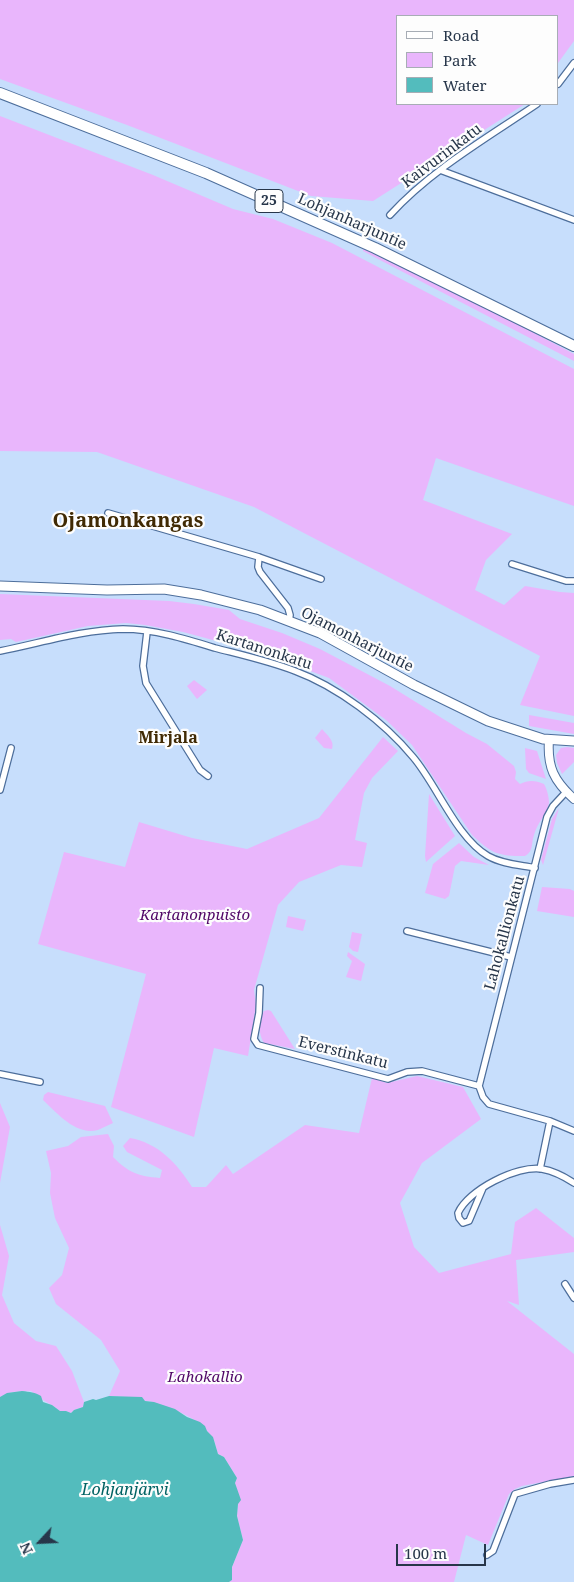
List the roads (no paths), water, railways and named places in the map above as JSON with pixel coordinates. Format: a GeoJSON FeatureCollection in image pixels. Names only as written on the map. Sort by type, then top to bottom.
{"type":"FeatureCollection","features":[{"type":"Feature","properties":{"kind":"highway","name":"Lohjanharjuntie"},"geometry":{"type":"LineString","coordinates":[[0,93],[206,173],[375,248],[574,346]]}},
{"type":"Feature","properties":{"kind":"highway"},"geometry":{"type":"LineString","coordinates":[[532,325],[574,341]]}},
{"type":"Feature","properties":{"kind":"main road","name":"Ojamonharjuntie"},"geometry":{"type":"LineString","coordinates":[[0,586],[107,590],[164,589],[202,595],[260,610],[320,633],[414,685],[488,721],[549,740],[574,742]]}},
{"type":"Feature","properties":{"kind":"street"},"geometry":{"type":"LineString","coordinates":[[559,83],[574,63]]}},
{"type":"Feature","properties":{"kind":"street","name":"Kaivurinkatu"},"geometry":{"type":"LineString","coordinates":[[390,215],[410,194],[440,170],[536,105]]}},
{"type":"Feature","properties":{"kind":"street"},"geometry":{"type":"LineString","coordinates":[[440,170],[574,220]]}},
{"type":"Feature","properties":{"kind":"street"},"geometry":{"type":"LineString","coordinates":[[108,513],[259,557],[321,579]]}},
{"type":"Feature","properties":{"kind":"street"},"geometry":{"type":"LineString","coordinates":[[259,557],[258,567],[260,572],[288,608],[290,615],[288,620]]}},
{"type":"Feature","properties":{"kind":"street"},"geometry":{"type":"LineString","coordinates":[[512,564],[566,581],[574,581]]}},
{"type":"Feature","properties":{"kind":"street","name":"Kartanonkatu"},"geometry":{"type":"LineString","coordinates":[[0,651],[65,636],[123,629],[174,636],[296,671],[335,690],[366,712],[399,741],[414,758],[465,834],[480,850],[500,861],[535,868]]}},
{"type":"Feature","properties":{"kind":"street"},"geometry":{"type":"LineString","coordinates":[[148,632],[144,666],[146,682],[200,770],[208,776]]}},
{"type":"Feature","properties":{"kind":"street"},"geometry":{"type":"LineString","coordinates":[[549,740],[548,758],[552,772],[566,792],[574,799]]}},
{"type":"Feature","properties":{"kind":"street"},"geometry":{"type":"LineString","coordinates":[[0,790],[11,748]]}},
{"type":"Feature","properties":{"kind":"street","name":"Lahokallionkatu"},"geometry":{"type":"LineString","coordinates":[[479,1086],[547,817],[553,806],[566,792]]}},
{"type":"Feature","properties":{"kind":"street"},"geometry":{"type":"LineString","coordinates":[[407,931],[511,957]]}},
{"type":"Feature","properties":{"kind":"street","name":"Everstinkatu"},"geometry":{"type":"LineString","coordinates":[[260,988],[254,1039],[258,1044],[388,1079],[407,1072],[422,1071],[479,1086]]}},
{"type":"Feature","properties":{"kind":"street"},"geometry":{"type":"LineString","coordinates":[[0,1074],[40,1082]]}},
{"type":"Feature","properties":{"kind":"street"},"geometry":{"type":"LineString","coordinates":[[479,1086],[483,1098],[489,1104],[550,1121],[574,1131]]}},
{"type":"Feature","properties":{"kind":"street"},"geometry":{"type":"LineString","coordinates":[[540,1169],[550,1121]]}},
{"type":"Feature","properties":{"kind":"street"},"geometry":{"type":"LineString","coordinates":[[483,1188],[469,1221],[463,1223],[458,1216],[459,1210],[470,1197],[483,1188],[498,1178],[540,1169],[562,1176],[574,1183]]}},
{"type":"Feature","properties":{"kind":"street"},"geometry":{"type":"LineString","coordinates":[[565,1284],[574,1298]]}},
{"type":"Feature","properties":{"kind":"street"},"geometry":{"type":"LineString","coordinates":[[487,1555],[493,1551],[515,1494],[550,1484],[574,1480]]}},
{"type":"Feature","properties":{"kind":"water","name":"Lohjanjärvi"},"geometry":{"type":"Polygon","coordinates":[[[22,1391],[37,1394],[41,1396],[43,1402],[52,1405],[60,1411],[71,1413],[83,1407],[84,1402],[93,1399],[96,1400],[109,1396],[142,1397],[145,1401],[175,1409],[205,1426],[213,1437],[218,1454],[224,1457],[237,1478],[235,1483],[241,1500],[238,1504],[237,1516],[243,1540],[232,1567],[232,1580],[229,1582],[0,1582],[0,1397],[7,1393],[22,1391]]]}},
{"type":"Feature","properties":{"kind":"district","name":"Ojamonkangas"},"geometry":{"type":"Point","coordinates":[128,521]}},
{"type":"Feature","properties":{"kind":"district","name":"Mirjala"},"geometry":{"type":"Point","coordinates":[168,738]}},
{"type":"Feature","properties":{"kind":"park label","name":"Kartanonpuisto"},"geometry":{"type":"Point","coordinates":[195,916]}},
{"type":"Feature","properties":{"kind":"park label","name":"Lahokallio"},"geometry":{"type":"Point","coordinates":[205,1378]}}]}
